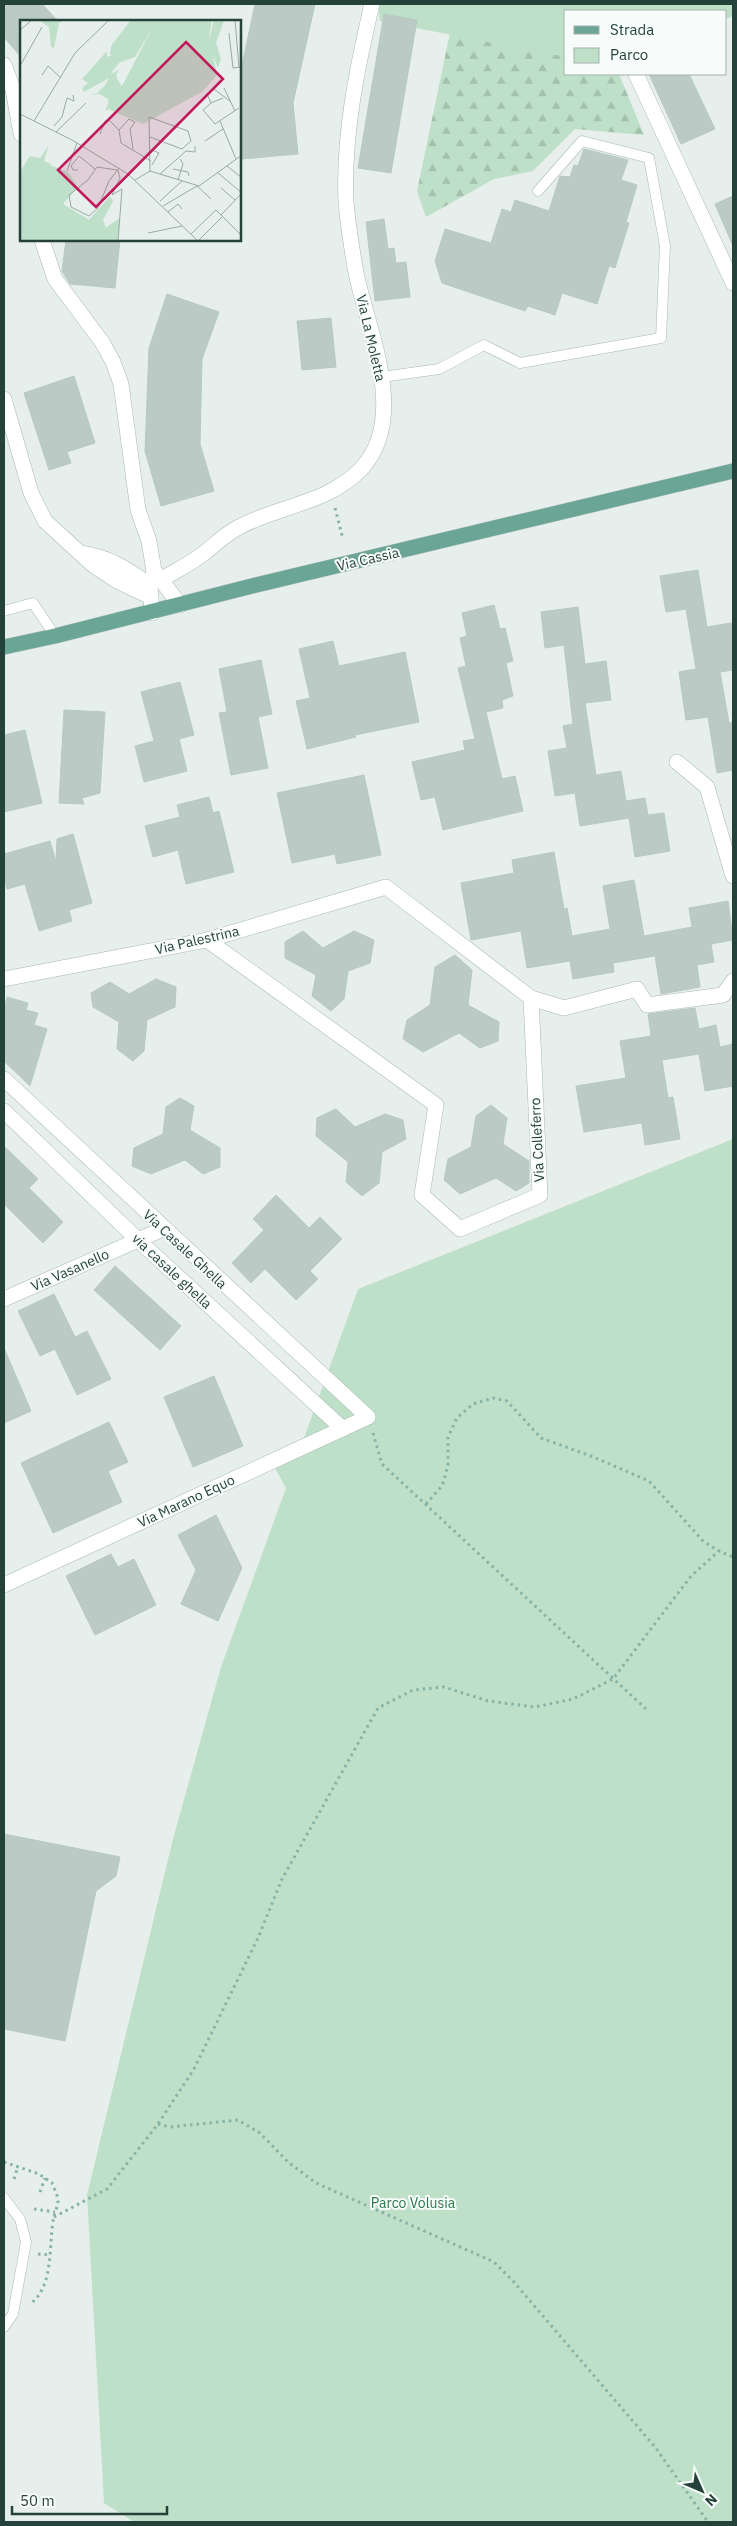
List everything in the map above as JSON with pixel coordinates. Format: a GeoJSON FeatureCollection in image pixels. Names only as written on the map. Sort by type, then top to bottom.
{"type":"FeatureCollection","features":[{"type":"Feature","properties":{"kind":"main road","name":"Via Cassia"},"geometry":{"type":"LineString","coordinates":[[4,646],[56,636],[152,613],[733,471]]}},
{"type":"Feature","properties":{"kind":"street","name":"Via La Moletta"},"geometry":{"type":"LineString","coordinates":[[154,583],[201,555],[238,527],[332,490],[355,475],[373,452],[383,417],[382,377],[356,273],[346,202],[356,80],[372,4]]}},
{"type":"Feature","properties":{"kind":"street"},"geometry":{"type":"LineString","coordinates":[[4,65],[13,89],[20,128]]}},
{"type":"Feature","properties":{"kind":"street"},"geometry":{"type":"LineString","coordinates":[[636,75],[733,283]]}},
{"type":"Feature","properties":{"kind":"street"},"geometry":{"type":"LineString","coordinates":[[42,241],[55,278],[102,342],[117,373],[127,414],[138,510],[149,541],[154,583],[152,613]]}},
{"type":"Feature","properties":{"kind":"street"},"geometry":{"type":"LineString","coordinates":[[4,399],[32,493],[40,511],[52,528],[81,553],[101,556],[154,583],[180,605]]}},
{"type":"Feature","properties":{"kind":"street"},"geometry":{"type":"LineString","coordinates":[[677,762],[706,788],[733,876]]}},
{"type":"Feature","properties":{"kind":"street","name":"Via Palestrina"},"geometry":{"type":"LineString","coordinates":[[4,979],[208,940],[386,887],[531,998]]}},
{"type":"Feature","properties":{"kind":"street","name":"Via Colleferro"},"geometry":{"type":"LineString","coordinates":[[208,940],[436,1105],[422,1195],[460,1229],[540,1195],[531,998]]}},
{"type":"Feature","properties":{"kind":"street"},"geometry":{"type":"LineString","coordinates":[[531,998],[564,1008],[637,990],[647,1005],[723,995],[733,981]]}},
{"type":"Feature","properties":{"kind":"street","name":"Via Casale Ghella"},"geometry":{"type":"LineString","coordinates":[[4,1080],[368,1417]]}},
{"type":"Feature","properties":{"kind":"street","name":"via casale ghella"},"geometry":{"type":"LineString","coordinates":[[7,1120],[343,1429]]}},
{"type":"Feature","properties":{"kind":"street","name":"Via Vasanello"},"geometry":{"type":"LineString","coordinates":[[4,1299],[163,1229]]}},
{"type":"Feature","properties":{"kind":"street","name":"Via Marano Equo"},"geometry":{"type":"LineString","coordinates":[[4,1585],[368,1417]]}},
{"type":"Feature","properties":{"kind":"lane"},"geometry":{"type":"LineString","coordinates":[[382,377],[439,369],[484,345],[520,363],[660,338],[665,246],[649,158],[582,141],[538,191]]}},
{"type":"Feature","properties":{"kind":"lane"},"geometry":{"type":"LineString","coordinates":[[4,611],[33,603],[56,636]]}},
{"type":"Feature","properties":{"kind":"lane"},"geometry":{"type":"LineString","coordinates":[[4,2198],[20,2219],[26,2242],[13,2314],[4,2327]]}},
{"type":"Feature","properties":{"kind":"path"},"geometry":{"type":"LineString","coordinates":[[332,490],[342,539]]}},
{"type":"Feature","properties":{"kind":"path"},"geometry":{"type":"LineString","coordinates":[[426,1504],[444,1481],[448,1464],[448,1437],[457,1418],[473,1404],[493,1398],[507,1401],[541,1438],[649,1481],[704,1542],[733,1557]]}},
{"type":"Feature","properties":{"kind":"path"},"geometry":{"type":"LineString","coordinates":[[368,1417],[382,1464],[646,1709]]}},
{"type":"Feature","properties":{"kind":"path"},"geometry":{"type":"LineString","coordinates":[[34,2209],[54,2214],[107,2189],[158,2124],[194,2069],[258,1938],[282,1879],[378,1708],[413,1690],[444,1688],[488,1701],[535,1707],[572,1699],[613,1679],[691,1576],[719,1551]]}},
{"type":"Feature","properties":{"kind":"path"},"geometry":{"type":"LineString","coordinates":[[158,2124],[170,2127],[238,2120],[260,2134],[288,2162],[316,2183],[494,2262],[513,2281],[655,2447],[708,2522]]}},
{"type":"Feature","properties":{"kind":"path"},"geometry":{"type":"LineString","coordinates":[[4,2162],[18,2166],[52,2183],[58,2202],[54,2214],[50,2255],[44,2283],[37,2299],[27,2306]]}},
{"type":"Feature","properties":{"kind":"path"},"geometry":{"type":"LineString","coordinates":[[14,2179],[18,2166]]}},
{"type":"Feature","properties":{"kind":"path"},"geometry":{"type":"LineString","coordinates":[[40,2192],[45,2178]]}},
{"type":"Feature","properties":{"kind":"path"},"geometry":{"type":"LineString","coordinates":[[35,2253],[50,2255]]}},
{"type":"Feature","properties":{"kind":"green space"},"geometry":{"type":"Polygon","coordinates":[[[378,4],[733,4],[733,16],[727,19],[727,10],[564,10],[564,57],[380,21],[378,4]]]}},
{"type":"Feature","properties":{"kind":"green space"},"geometry":{"type":"Polygon","coordinates":[[[456,4],[733,4],[718,10],[564,10],[564,75],[619,75],[644,135],[575,129],[533,171],[494,179],[426,217],[417,191],[456,4]]]}},
{"type":"Feature","properties":{"kind":"green space","name":"Parco Volusia"},"geometry":{"type":"Polygon","coordinates":[[[733,1139],[733,2522],[134,2522],[104,2503],[87,2195],[173,1839],[221,1667],[286,1488],[271,1461],[300,1449],[358,1289],[733,1139]]]}},
{"type":"Feature","properties":{"kind":"building"},"geometry":{"type":"Polygon","coordinates":[[[4,4],[42,4],[57,20],[20,20],[20,56],[4,37],[4,4]]]}},
{"type":"Feature","properties":{"kind":"building"},"geometry":{"type":"Polygon","coordinates":[[[255,4],[315,4],[293,103],[298,154],[242,159],[241,70],[255,4]]]}},
{"type":"Feature","properties":{"kind":"building"},"geometry":{"type":"Polygon","coordinates":[[[384,14],[417,20],[391,173],[358,168],[384,14]]]}},
{"type":"Feature","properties":{"kind":"building"},"geometry":{"type":"Polygon","coordinates":[[[649,75],[689,75],[715,129],[681,144],[649,75]]]}},
{"type":"Feature","properties":{"kind":"building"},"geometry":{"type":"Polygon","coordinates":[[[584,149],[628,160],[621,180],[637,185],[626,222],[629,223],[615,268],[609,266],[597,304],[562,293],[555,315],[528,306],[525,311],[442,283],[435,261],[445,229],[491,243],[502,209],[511,212],[515,200],[549,211],[560,176],[570,177],[574,165],[578,166],[584,149]]]}},
{"type":"Feature","properties":{"kind":"building"},"geometry":{"type":"Polygon","coordinates":[[[733,196],[733,246],[715,204],[733,196]]]}},
{"type":"Feature","properties":{"kind":"building"},"geometry":{"type":"Polygon","coordinates":[[[384,219],[388,249],[394,248],[396,263],[406,262],[410,297],[375,301],[366,222],[384,219]]]}},
{"type":"Feature","properties":{"kind":"building"},"geometry":{"type":"Polygon","coordinates":[[[66,241],[120,241],[115,288],[70,284],[62,271],[66,241]]]}},
{"type":"Feature","properties":{"kind":"building"},"geometry":{"type":"Polygon","coordinates":[[[167,294],[219,312],[202,359],[200,444],[214,491],[161,506],[145,451],[149,348],[167,294]]]}},
{"type":"Feature","properties":{"kind":"building"},"geometry":{"type":"Polygon","coordinates":[[[331,318],[336,367],[302,370],[297,321],[331,318]]]}},
{"type":"Feature","properties":{"kind":"building"},"geometry":{"type":"Polygon","coordinates":[[[74,376],[95,443],[67,452],[71,463],[49,470],[24,393],[74,376]]]}},
{"type":"Feature","properties":{"kind":"building"},"geometry":{"type":"Polygon","coordinates":[[[698,570],[707,627],[731,623],[733,636],[733,670],[720,672],[729,723],[733,722],[733,770],[717,773],[708,717],[686,720],[679,672],[696,669],[686,609],[666,612],[660,576],[698,570]]]}},
{"type":"Feature","properties":{"kind":"building"},"geometry":{"type":"Polygon","coordinates":[[[494,605],[500,629],[505,628],[513,661],[506,663],[513,696],[502,700],[503,708],[486,712],[502,779],[515,776],[523,811],[443,830],[435,797],[421,800],[412,762],[465,750],[463,741],[475,739],[458,668],[466,666],[460,638],[467,636],[462,613],[494,605]]]}},
{"type":"Feature","properties":{"kind":"building"},"geometry":{"type":"Polygon","coordinates":[[[578,607],[585,664],[606,661],[611,700],[585,703],[596,775],[621,771],[626,801],[645,798],[648,815],[664,813],[670,851],[635,857],[629,818],[580,826],[575,793],[555,796],[548,751],[567,748],[563,726],[573,724],[564,645],[545,648],[541,612],[578,607]]]}},
{"type":"Feature","properties":{"kind":"building"},"geometry":{"type":"Polygon","coordinates":[[[333,641],[339,666],[405,652],[419,722],[355,735],[356,737],[307,749],[296,701],[310,698],[299,649],[333,641]]]}},
{"type":"Feature","properties":{"kind":"building"},"geometry":{"type":"Polygon","coordinates":[[[261,660],[272,714],[258,717],[268,768],[231,775],[219,713],[227,712],[219,669],[261,660]]]}},
{"type":"Feature","properties":{"kind":"building"},"geometry":{"type":"Polygon","coordinates":[[[180,682],[194,735],[179,739],[187,771],[144,782],[135,746],[154,741],[141,692],[180,682]]]}},
{"type":"Feature","properties":{"kind":"building"},"geometry":{"type":"Polygon","coordinates":[[[64,710],[105,712],[100,793],[82,798],[84,804],[59,803],[64,710]]]}},
{"type":"Feature","properties":{"kind":"building"},"geometry":{"type":"Polygon","coordinates":[[[25,730],[42,803],[4,812],[4,735],[25,730]]]}},
{"type":"Feature","properties":{"kind":"building"},"geometry":{"type":"Polygon","coordinates":[[[364,775],[381,855],[337,864],[335,854],[292,863],[277,793],[364,775]]]}},
{"type":"Feature","properties":{"kind":"building"},"geometry":{"type":"Polygon","coordinates":[[[209,797],[213,813],[219,811],[234,872],[186,884],[178,850],[153,857],[145,826],[180,817],[177,805],[209,797]]]}},
{"type":"Feature","properties":{"kind":"building"},"geometry":{"type":"Polygon","coordinates":[[[73,834],[92,903],[69,910],[72,921],[39,931],[25,884],[7,889],[4,877],[4,854],[50,841],[56,862],[57,839],[73,834]]]}},
{"type":"Feature","properties":{"kind":"building"},"geometry":{"type":"Polygon","coordinates":[[[554,852],[564,909],[567,908],[572,936],[610,929],[603,886],[634,880],[644,936],[692,927],[689,908],[728,901],[733,940],[711,944],[714,962],[697,965],[700,987],[661,994],[655,956],[613,963],[614,972],[573,979],[570,961],[527,968],[521,931],[471,940],[461,883],[514,873],[512,860],[554,852]]]}},
{"type":"Feature","properties":{"kind":"building"},"geometry":{"type":"Polygon","coordinates":[[[303,931],[323,948],[354,931],[374,940],[370,963],[348,971],[344,999],[331,1011],[312,996],[316,975],[285,958],[285,942],[303,931]]]}},
{"type":"Feature","properties":{"kind":"building"},"geometry":{"type":"Polygon","coordinates":[[[455,955],[472,970],[468,1005],[499,1022],[498,1041],[480,1048],[459,1033],[423,1052],[403,1039],[407,1020],[430,1005],[435,967],[455,955]]]}},
{"type":"Feature","properties":{"kind":"building"},"geometry":{"type":"Polygon","coordinates":[[[156,979],[176,987],[175,1007],[147,1020],[144,1051],[133,1061],[117,1049],[119,1022],[93,1007],[91,993],[110,982],[129,994],[156,979]]]}},
{"type":"Feature","properties":{"kind":"building"},"geometry":{"type":"Polygon","coordinates":[[[7,997],[28,1003],[26,1010],[38,1013],[34,1025],[47,1029],[30,1086],[4,1061],[4,1010],[7,997]]]}},
{"type":"Feature","properties":{"kind":"building"},"geometry":{"type":"Polygon","coordinates":[[[695,1008],[699,1029],[716,1025],[720,1047],[733,1044],[733,1086],[705,1091],[699,1054],[662,1060],[668,1098],[673,1097],[680,1139],[645,1145],[642,1123],[584,1132],[576,1086],[626,1078],[620,1041],[651,1036],[648,1014],[695,1008]]]}},
{"type":"Feature","properties":{"kind":"building"},"geometry":{"type":"Polygon","coordinates":[[[180,1098],[194,1106],[190,1130],[220,1148],[220,1167],[203,1174],[185,1160],[151,1174],[132,1166],[134,1148],[163,1134],[166,1107],[180,1098]]]}},
{"type":"Feature","properties":{"kind":"building"},"geometry":{"type":"Polygon","coordinates":[[[491,1105],[507,1118],[503,1144],[529,1161],[529,1183],[516,1191],[496,1178],[460,1194],[444,1180],[448,1159],[471,1147],[476,1116],[491,1105]]]}},
{"type":"Feature","properties":{"kind":"building"},"geometry":{"type":"Polygon","coordinates":[[[336,1109],[355,1127],[385,1114],[403,1120],[406,1139],[382,1152],[379,1183],[362,1196],[346,1182],[348,1162],[316,1136],[317,1118],[336,1109]]]}},
{"type":"Feature","properties":{"kind":"building"},"geometry":{"type":"Polygon","coordinates":[[[4,1146],[38,1179],[29,1188],[63,1222],[43,1243],[4,1204],[4,1146]]]}},
{"type":"Feature","properties":{"kind":"building"},"geometry":{"type":"Polygon","coordinates":[[[276,1195],[309,1228],[320,1217],[342,1239],[310,1271],[318,1279],[296,1300],[265,1269],[251,1283],[232,1263],[264,1230],[253,1219],[276,1195]]]}},
{"type":"Feature","properties":{"kind":"building"},"geometry":{"type":"Polygon","coordinates":[[[115,1266],[181,1326],[160,1350],[94,1290],[115,1266]]]}},
{"type":"Feature","properties":{"kind":"building"},"geometry":{"type":"Polygon","coordinates":[[[54,1294],[75,1337],[87,1331],[111,1379],[77,1395],[55,1349],[40,1356],[18,1311],[54,1294]]]}},
{"type":"Feature","properties":{"kind":"building"},"geometry":{"type":"Polygon","coordinates":[[[4,1348],[31,1411],[4,1423],[4,1348]]]}},
{"type":"Feature","properties":{"kind":"building"},"geometry":{"type":"Polygon","coordinates":[[[214,1376],[243,1446],[193,1467],[164,1397],[214,1376]]]}},
{"type":"Feature","properties":{"kind":"building"},"geometry":{"type":"Polygon","coordinates":[[[109,1422],[128,1462],[108,1471],[122,1502],[53,1533],[21,1463],[109,1422]]]}},
{"type":"Feature","properties":{"kind":"building"},"geometry":{"type":"Polygon","coordinates":[[[216,1515],[242,1568],[218,1621],[181,1604],[196,1570],[178,1535],[216,1515]]]}},
{"type":"Feature","properties":{"kind":"building"},"geometry":{"type":"Polygon","coordinates":[[[111,1554],[118,1567],[134,1559],[156,1605],[95,1635],[66,1576],[111,1554]]]}},
{"type":"Feature","properties":{"kind":"building"},"geometry":{"type":"Polygon","coordinates":[[[4,1834],[120,1857],[116,1876],[96,1891],[65,2041],[4,2029],[4,1834]]]}}]}
